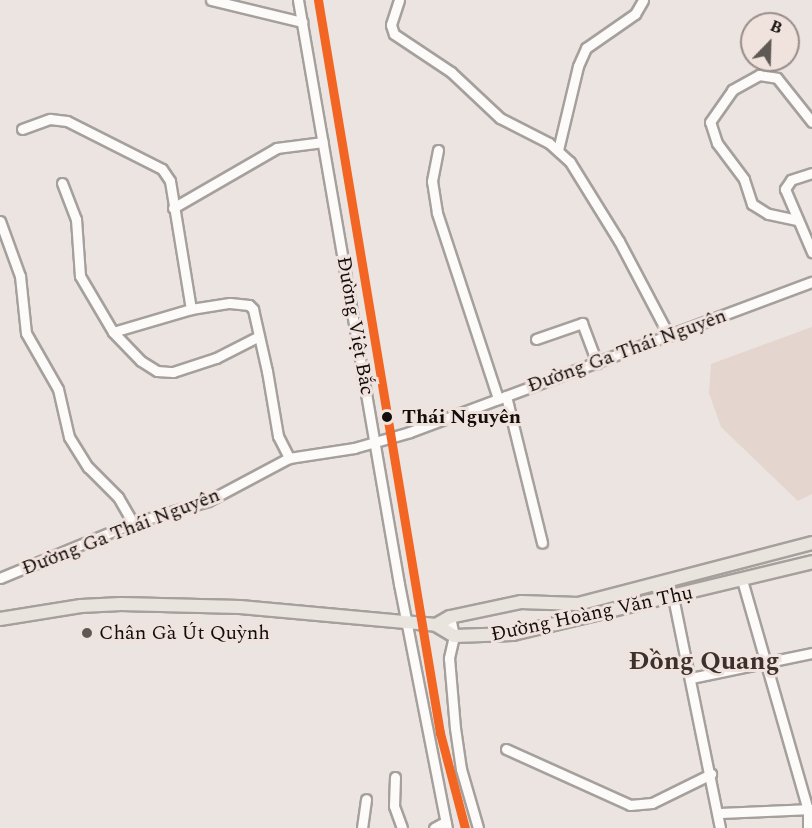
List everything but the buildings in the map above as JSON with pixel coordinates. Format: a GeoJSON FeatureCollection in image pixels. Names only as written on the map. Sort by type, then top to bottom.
{"type":"FeatureCollection","features":[{"type":"Feature","properties":{"kind":"main road","name":"Đường Hoàng Văn Thụ"},"geometry":{"type":"LineString","coordinates":[[435,625],[450,617],[521,602],[578,604],[812,543]]}},
{"type":"Feature","properties":{"kind":"main road","name":"Đường Hoàng Văn Thụ"},"geometry":{"type":"LineString","coordinates":[[454,636],[513,634],[673,597],[812,561]]}},
{"type":"Feature","properties":{"kind":"main road"},"geometry":{"type":"LineString","coordinates":[[0,619],[81,606],[121,604],[240,608],[435,625],[454,636]]}},
{"type":"Feature","properties":{"kind":"street"},"geometry":{"type":"LineString","coordinates":[[211,0],[302,22]]}},
{"type":"Feature","properties":{"kind":"street","name":"Đường Việt Bắc"},"geometry":{"type":"LineString","coordinates":[[298,0],[406,622],[446,825]]}},
{"type":"Feature","properties":{"kind":"street"},"geometry":{"type":"LineString","coordinates":[[399,0],[391,25],[394,34],[451,72],[500,118],[558,150],[583,180],[669,336]]}},
{"type":"Feature","properties":{"kind":"street"},"geometry":{"type":"LineString","coordinates":[[558,150],[578,66],[586,48],[635,14],[643,0]]}},
{"type":"Feature","properties":{"kind":"street"},"geometry":{"type":"LineString","coordinates":[[797,220],[768,214],[752,204],[744,179],[717,143],[710,122],[732,90],[759,75],[777,78],[812,122]]}},
{"type":"Feature","properties":{"kind":"street"},"geometry":{"type":"LineString","coordinates":[[22,129],[50,119],[67,121],[155,164],[170,181],[191,309]]}},
{"type":"Feature","properties":{"kind":"street"},"geometry":{"type":"LineString","coordinates":[[173,208],[277,148],[323,142]]}},
{"type":"Feature","properties":{"kind":"street"},"geometry":{"type":"LineString","coordinates":[[438,150],[432,181],[437,213],[502,398],[542,543]]}},
{"type":"Feature","properties":{"kind":"street"},"geometry":{"type":"LineString","coordinates":[[812,173],[791,180],[785,189],[812,252]]}},
{"type":"Feature","properties":{"kind":"street"},"geometry":{"type":"LineString","coordinates":[[62,183],[76,219],[80,276],[113,332],[141,361],[165,373],[216,358],[259,336]]}},
{"type":"Feature","properties":{"kind":"street"},"geometry":{"type":"LineString","coordinates":[[0,221],[20,276],[26,333],[58,389],[69,437],[88,467],[118,497],[133,523]]}},
{"type":"Feature","properties":{"kind":"street","name":"Đường Ga Thái Nguyên"},"geometry":{"type":"LineString","coordinates":[[1,574],[133,523],[208,501],[289,458],[374,442],[502,398],[812,282]]}},
{"type":"Feature","properties":{"kind":"street"},"geometry":{"type":"LineString","coordinates":[[113,332],[191,309],[244,302],[253,309],[278,436],[289,458]]}},
{"type":"Feature","properties":{"kind":"street"},"geometry":{"type":"LineString","coordinates":[[536,339],[582,323],[597,363]]}},
{"type":"Feature","properties":{"kind":"street"},"geometry":{"type":"LineString","coordinates":[[742,580],[810,810],[808,828]]}},
{"type":"Feature","properties":{"kind":"street"},"geometry":{"type":"LineString","coordinates":[[673,597],[720,813],[720,828]]}},
{"type":"Feature","properties":{"kind":"street"},"geometry":{"type":"LineString","coordinates":[[450,617],[454,636],[449,658],[455,728],[461,769],[478,828]]}},
{"type":"Feature","properties":{"kind":"street"},"geometry":{"type":"LineString","coordinates":[[691,678],[812,653]]}},
{"type":"Feature","properties":{"kind":"street"},"geometry":{"type":"LineString","coordinates":[[506,750],[630,805],[652,803],[711,774]]}},
{"type":"Feature","properties":{"kind":"street"},"geometry":{"type":"LineString","coordinates":[[395,777],[394,806],[402,828]]}},
{"type":"Feature","properties":{"kind":"street"},"geometry":{"type":"LineString","coordinates":[[362,828],[366,799]]}},
{"type":"Feature","properties":{"kind":"street"},"geometry":{"type":"LineString","coordinates":[[720,813],[810,810]]}},
{"type":"Feature","properties":{"kind":"street"},"geometry":{"type":"LineString","coordinates":[[434,828],[446,825]]}},
{"type":"Feature","properties":{"kind":"shaded area"},"geometry":{"type":"Polygon","coordinates":[[[812,327],[812,494],[798,501],[721,427],[709,393],[711,364],[812,327]]]}},
{"type":"Feature","properties":{"kind":"transit line"},"geometry":{"type":"LineString","coordinates":[[318,0],[440,733],[465,828]]}},
{"type":"Feature","properties":{"kind":"place","name":"Thái Nguyên"},"geometry":{"type":"Point","coordinates":[387,417]}},
{"type":"Feature","properties":{"kind":"place","name":"Chân Gà Út Quỳnh"},"geometry":{"type":"Point","coordinates":[87,633]}},
{"type":"Feature","properties":{"kind":"district","name":"Đồng Quang"},"geometry":{"type":"Point","coordinates":[704,662]}}]}
